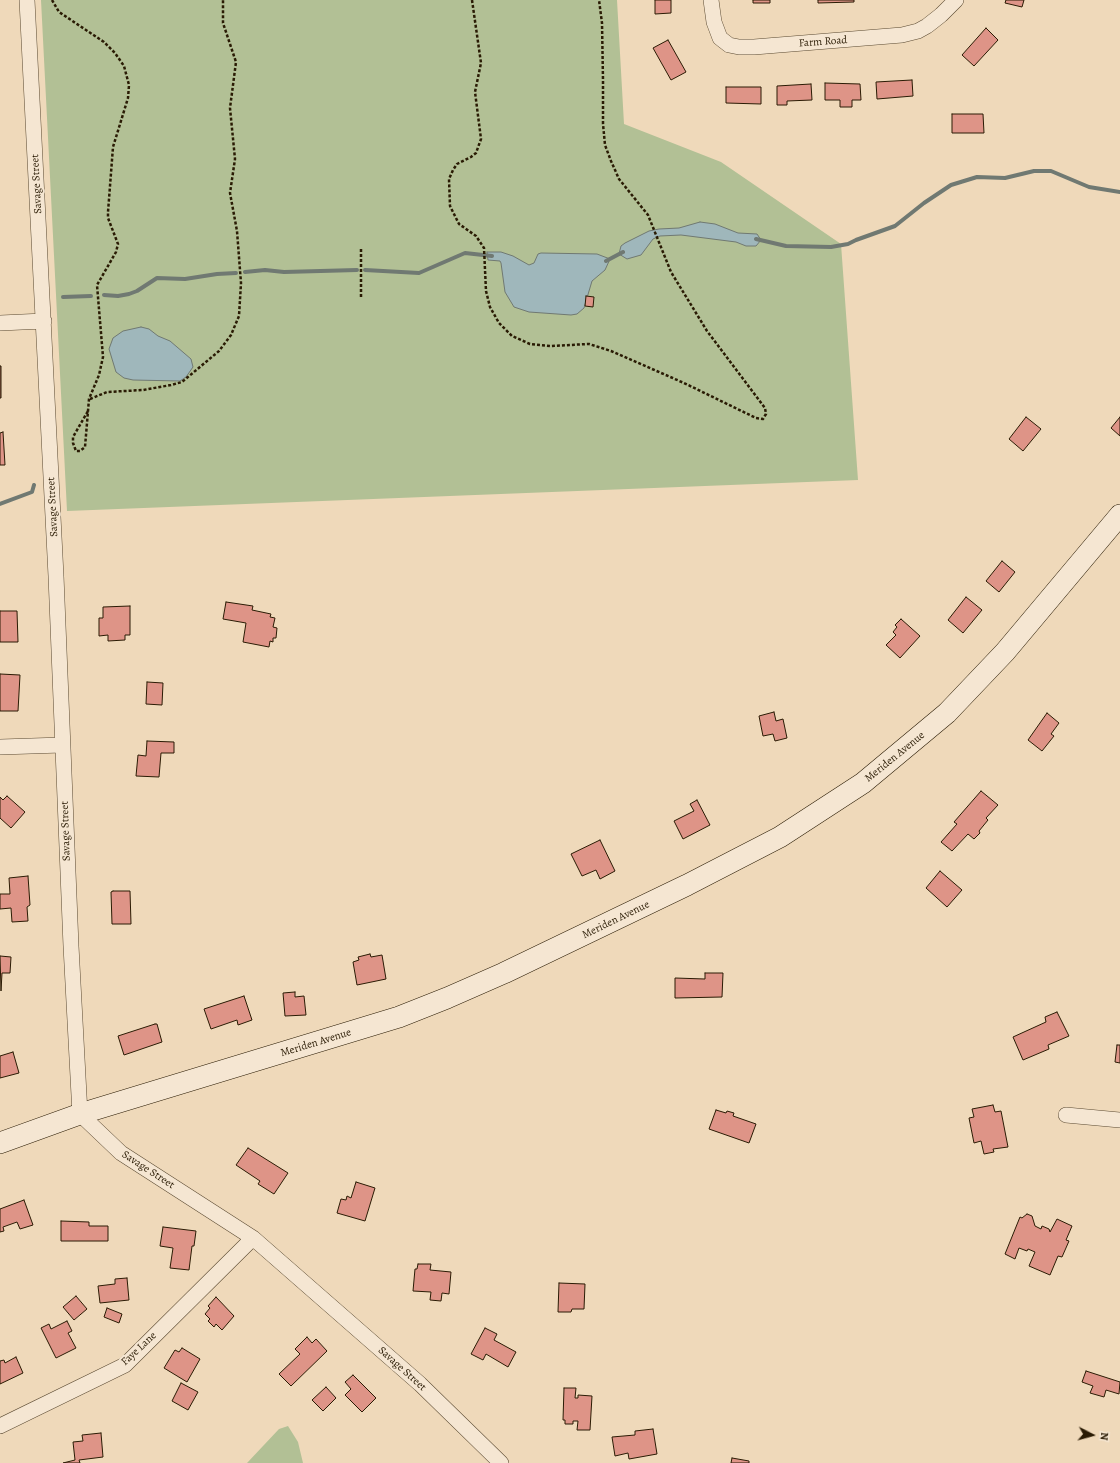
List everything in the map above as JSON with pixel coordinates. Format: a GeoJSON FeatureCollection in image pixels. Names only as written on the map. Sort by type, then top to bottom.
{"type":"FeatureCollection","features":[{"type":"Feature","properties":{"kind":"main road","name":"Meriden Avenue"},"geometry":{"type":"LineString","coordinates":[[0,1143],[80,1114],[399,1017],[504,973],[674,892],[780,838],[863,783],[947,713],[1004,652],[1120,515]]}},
{"type":"Feature","properties":{"kind":"street","name":"Savage Street"},"geometry":{"type":"LineString","coordinates":[[27,0],[44,321],[59,642],[62,745],[80,1114],[121,1153],[253,1238],[420,1384],[500,1463]]}},
{"type":"Feature","properties":{"kind":"street","name":"Farm Road"},"geometry":{"type":"LineString","coordinates":[[711,0],[714,22],[720,38],[729,45],[754,47],[902,35],[918,31],[927,26],[956,0]]}},
{"type":"Feature","properties":{"kind":"street"},"geometry":{"type":"LineString","coordinates":[[0,323],[44,321]]}},
{"type":"Feature","properties":{"kind":"street"},"geometry":{"type":"LineString","coordinates":[[0,747],[62,745]]}},
{"type":"Feature","properties":{"kind":"street"},"geometry":{"type":"LineString","coordinates":[[1066,1116],[1120,1120]]}},
{"type":"Feature","properties":{"kind":"street","name":"Faye Lane"},"geometry":{"type":"LineString","coordinates":[[0,1426],[125,1365],[253,1238]]}},
{"type":"Feature","properties":{"kind":"path"},"geometry":{"type":"LineString","coordinates":[[52,0],[59,12],[104,42],[116,53],[124,66],[129,85],[126,103],[113,148],[108,212],[118,244],[116,252],[97,284],[103,357],[102,366],[89,399],[88,411],[85,447],[80,451],[76,451],[73,443],[74,438],[88,411]]}},
{"type":"Feature","properties":{"kind":"path"},"geometry":{"type":"LineString","coordinates":[[89,399],[107,392],[171,385],[188,378],[219,351],[231,335],[239,316],[241,283],[240,262],[230,193],[236,160],[230,108],[236,62],[223,23],[222,0]]}},
{"type":"Feature","properties":{"kind":"path"},"geometry":{"type":"LineString","coordinates":[[472,0],[480,64],[474,92],[481,138],[476,153],[457,164],[453,170],[449,179],[450,206],[459,224],[476,236],[484,248],[486,291],[490,307],[499,323],[512,336],[520,340],[540,345],[589,344],[611,351],[684,382],[756,418],[763,419],[766,414],[765,408],[707,331],[672,272],[643,207],[619,179],[606,145],[603,124],[604,80],[602,23],[599,0]]}},
{"type":"Feature","properties":{"kind":"path"},"geometry":{"type":"LineString","coordinates":[[360,297],[361,247]]}},
{"type":"Feature","properties":{"kind":"green space"},"geometry":{"type":"Polygon","coordinates":[[[41,0],[617,0],[624,124],[721,162],[841,244],[858,480],[67,511],[41,0]]]}},
{"type":"Feature","properties":{"kind":"green space"},"geometry":{"type":"Polygon","coordinates":[[[288,1426],[298,1442],[303,1463],[247,1463],[279,1429],[288,1426]]]}},
{"type":"Feature","properties":{"kind":"water"},"geometry":{"type":"Polygon","coordinates":[[[700,222],[715,224],[738,233],[757,234],[761,240],[756,246],[746,246],[736,242],[681,235],[660,236],[653,239],[641,255],[627,259],[619,254],[621,246],[649,231],[679,228],[700,222]]]}},
{"type":"Feature","properties":{"kind":"water"},"geometry":{"type":"Polygon","coordinates":[[[487,252],[501,252],[513,256],[529,265],[534,263],[538,254],[541,253],[597,254],[610,259],[605,270],[592,281],[584,308],[577,314],[571,315],[529,312],[514,307],[505,292],[501,263],[500,261],[488,260],[487,252]]]}},
{"type":"Feature","properties":{"kind":"water"},"geometry":{"type":"Polygon","coordinates":[[[141,327],[149,329],[158,336],[170,341],[191,359],[193,367],[186,377],[180,381],[133,380],[124,378],[116,372],[109,349],[113,338],[123,331],[141,327]]]}},
{"type":"Feature","properties":{"kind":"building"},"geometry":{"type":"Polygon","coordinates":[[[655,0],[671,0],[671,13],[655,14],[655,0]]]}},
{"type":"Feature","properties":{"kind":"building"},"geometry":{"type":"Polygon","coordinates":[[[753,0],[770,0],[770,3],[753,3],[753,0]]]}},
{"type":"Feature","properties":{"kind":"building"},"geometry":{"type":"Polygon","coordinates":[[[818,0],[854,0],[854,2],[818,3],[818,0]]]}},
{"type":"Feature","properties":{"kind":"building"},"geometry":{"type":"Polygon","coordinates":[[[1006,0],[1024,0],[1022,7],[1005,3],[1006,0]]]}},
{"type":"Feature","properties":{"kind":"building"},"geometry":{"type":"Polygon","coordinates":[[[986,28],[998,40],[974,66],[962,55],[986,28]]]}},
{"type":"Feature","properties":{"kind":"building"},"geometry":{"type":"Polygon","coordinates":[[[668,40],[686,72],[671,80],[653,48],[668,40]]]}},
{"type":"Feature","properties":{"kind":"building"},"geometry":{"type":"Polygon","coordinates":[[[912,80],[913,96],[877,99],[876,82],[912,80]]]}},
{"type":"Feature","properties":{"kind":"building"},"geometry":{"type":"Polygon","coordinates":[[[825,83],[860,84],[861,100],[852,100],[852,107],[840,107],[840,100],[825,100],[825,83]]]}},
{"type":"Feature","properties":{"kind":"building"},"geometry":{"type":"Polygon","coordinates":[[[811,84],[812,100],[787,101],[787,105],[777,105],[777,86],[811,84]]]}},
{"type":"Feature","properties":{"kind":"building"},"geometry":{"type":"Polygon","coordinates":[[[726,87],[761,87],[761,104],[726,103],[726,87]]]}},
{"type":"Feature","properties":{"kind":"building"},"geometry":{"type":"Polygon","coordinates":[[[952,114],[983,114],[984,133],[952,133],[952,114]]]}},
{"type":"Feature","properties":{"kind":"building"},"geometry":{"type":"Polygon","coordinates":[[[586,296],[594,297],[593,307],[585,306],[586,296]]]}},
{"type":"Feature","properties":{"kind":"building"},"geometry":{"type":"Polygon","coordinates":[[[1,366],[1,398],[0,398],[1,366]]]}},
{"type":"Feature","properties":{"kind":"building"},"geometry":{"type":"Polygon","coordinates":[[[1026,417],[1041,429],[1023,451],[1009,439],[1026,417]]]}},
{"type":"Feature","properties":{"kind":"building"},"geometry":{"type":"Polygon","coordinates":[[[1120,417],[1120,436],[1111,428],[1120,417]]]}},
{"type":"Feature","properties":{"kind":"building"},"geometry":{"type":"Polygon","coordinates":[[[3,432],[5,465],[0,465],[0,433],[3,432]]]}},
{"type":"Feature","properties":{"kind":"building"},"geometry":{"type":"Polygon","coordinates":[[[1002,561],[1015,572],[999,592],[986,581],[1002,561]]]}},
{"type":"Feature","properties":{"kind":"building"},"geometry":{"type":"Polygon","coordinates":[[[966,597],[982,610],[963,633],[948,620],[966,597]]]}},
{"type":"Feature","properties":{"kind":"building"},"geometry":{"type":"Polygon","coordinates":[[[226,602],[253,606],[252,610],[271,614],[270,617],[275,618],[273,627],[277,628],[276,638],[273,638],[273,642],[270,641],[269,647],[243,642],[246,623],[223,619],[226,602]]]}},
{"type":"Feature","properties":{"kind":"building"},"geometry":{"type":"Polygon","coordinates":[[[130,606],[130,635],[125,635],[125,640],[108,641],[108,635],[99,636],[99,618],[103,618],[103,607],[130,606]]]}},
{"type":"Feature","properties":{"kind":"building"},"geometry":{"type":"Polygon","coordinates":[[[0,611],[17,611],[18,642],[0,642],[0,611]]]}},
{"type":"Feature","properties":{"kind":"building"},"geometry":{"type":"Polygon","coordinates":[[[901,619],[920,636],[900,658],[886,645],[896,635],[893,632],[897,627],[895,625],[901,619]]]}},
{"type":"Feature","properties":{"kind":"building"},"geometry":{"type":"Polygon","coordinates":[[[0,674],[20,675],[18,711],[0,711],[0,674]]]}},
{"type":"Feature","properties":{"kind":"building"},"geometry":{"type":"Polygon","coordinates":[[[147,682],[163,683],[162,705],[146,704],[147,682]]]}},
{"type":"Feature","properties":{"kind":"building"},"geometry":{"type":"Polygon","coordinates":[[[774,712],[776,721],[783,719],[787,738],[775,741],[773,734],[763,736],[759,716],[774,712]]]}},
{"type":"Feature","properties":{"kind":"building"},"geometry":{"type":"Polygon","coordinates":[[[1047,713],[1059,723],[1051,734],[1054,736],[1042,751],[1028,740],[1047,713]]]}},
{"type":"Feature","properties":{"kind":"building"},"geometry":{"type":"Polygon","coordinates":[[[147,741],[174,742],[174,753],[161,753],[159,777],[136,776],[138,755],[146,756],[147,741]]]}},
{"type":"Feature","properties":{"kind":"building"},"geometry":{"type":"Polygon","coordinates":[[[981,791],[998,805],[986,818],[988,820],[979,831],[980,833],[974,839],[968,834],[952,851],[941,842],[957,824],[954,822],[981,791]]]}},
{"type":"Feature","properties":{"kind":"building"},"geometry":{"type":"Polygon","coordinates":[[[7,796],[25,812],[11,828],[0,818],[0,797],[3,800],[7,796]]]}},
{"type":"Feature","properties":{"kind":"building"},"geometry":{"type":"Polygon","coordinates":[[[697,800],[710,825],[683,839],[674,821],[694,811],[690,804],[697,800]]]}},
{"type":"Feature","properties":{"kind":"building"},"geometry":{"type":"Polygon","coordinates":[[[600,840],[615,871],[600,879],[596,870],[582,876],[571,854],[600,840]]]}},
{"type":"Feature","properties":{"kind":"building"},"geometry":{"type":"Polygon","coordinates":[[[940,871],[962,890],[947,907],[926,888],[940,871]]]}},
{"type":"Feature","properties":{"kind":"building"},"geometry":{"type":"Polygon","coordinates":[[[28,876],[30,905],[27,907],[28,921],[12,922],[11,908],[0,909],[0,894],[10,894],[9,878],[28,876]]]}},
{"type":"Feature","properties":{"kind":"building"},"geometry":{"type":"Polygon","coordinates":[[[130,891],[131,924],[112,924],[111,892],[130,891]]]}},
{"type":"Feature","properties":{"kind":"building"},"geometry":{"type":"Polygon","coordinates":[[[370,954],[371,957],[382,955],[386,979],[357,985],[353,962],[359,960],[358,957],[370,954]]]}},
{"type":"Feature","properties":{"kind":"building"},"geometry":{"type":"Polygon","coordinates":[[[0,956],[11,957],[10,973],[2,973],[1,991],[0,956]]]}},
{"type":"Feature","properties":{"kind":"building"},"geometry":{"type":"Polygon","coordinates":[[[705,973],[723,973],[722,997],[675,998],[675,978],[705,979],[705,973]]]}},
{"type":"Feature","properties":{"kind":"building"},"geometry":{"type":"Polygon","coordinates":[[[295,992],[295,997],[304,996],[306,1015],[285,1016],[283,993],[295,992]]]}},
{"type":"Feature","properties":{"kind":"building"},"geometry":{"type":"Polygon","coordinates":[[[244,996],[252,1020],[238,1025],[237,1020],[211,1029],[204,1009],[244,996]]]}},
{"type":"Feature","properties":{"kind":"building"},"geometry":{"type":"Polygon","coordinates":[[[1057,1012],[1069,1036],[1048,1045],[1049,1049],[1023,1060],[1013,1037],[1046,1022],[1045,1017],[1057,1012]]]}},
{"type":"Feature","properties":{"kind":"building"},"geometry":{"type":"Polygon","coordinates":[[[157,1024],[162,1042],[124,1055],[118,1036],[157,1024]]]}},
{"type":"Feature","properties":{"kind":"building"},"geometry":{"type":"Polygon","coordinates":[[[1117,1045],[1120,1045],[1120,1063],[1115,1062],[1117,1045]]]}},
{"type":"Feature","properties":{"kind":"building"},"geometry":{"type":"Polygon","coordinates":[[[13,1052],[19,1073],[0,1078],[0,1056],[13,1052]]]}},
{"type":"Feature","properties":{"kind":"building"},"geometry":{"type":"Polygon","coordinates":[[[993,1105],[995,1112],[1001,1111],[1008,1147],[993,1149],[994,1152],[984,1154],[981,1141],[974,1143],[969,1118],[974,1117],[972,1109],[993,1105]]]}},
{"type":"Feature","properties":{"kind":"building"},"geometry":{"type":"Polygon","coordinates":[[[716,1110],[726,1113],[727,1111],[734,1113],[733,1116],[756,1124],[749,1143],[709,1129],[716,1110]]]}},
{"type":"Feature","properties":{"kind":"building"},"geometry":{"type":"Polygon","coordinates":[[[248,1148],[288,1173],[274,1194],[258,1184],[260,1181],[236,1165],[248,1148]]]}},
{"type":"Feature","properties":{"kind":"building"},"geometry":{"type":"Polygon","coordinates":[[[356,1182],[375,1188],[365,1221],[337,1213],[341,1199],[346,1200],[347,1196],[351,1198],[356,1182]]]}},
{"type":"Feature","properties":{"kind":"building"},"geometry":{"type":"Polygon","coordinates":[[[24,1200],[33,1225],[20,1229],[17,1222],[3,1227],[4,1231],[0,1232],[0,1209],[24,1200]]]}},
{"type":"Feature","properties":{"kind":"building"},"geometry":{"type":"Polygon","coordinates":[[[1027,1214],[1032,1216],[1035,1226],[1041,1229],[1042,1226],[1049,1229],[1050,1232],[1057,1219],[1072,1226],[1066,1240],[1069,1241],[1062,1257],[1058,1256],[1050,1275],[1029,1266],[1035,1252],[1028,1249],[1027,1251],[1019,1248],[1015,1259],[1005,1254],[1020,1217],[1022,1218],[1027,1214]]]}},
{"type":"Feature","properties":{"kind":"building"},"geometry":{"type":"Polygon","coordinates":[[[61,1221],[89,1222],[89,1226],[108,1226],[108,1241],[61,1241],[61,1221]]]}},
{"type":"Feature","properties":{"kind":"building"},"geometry":{"type":"Polygon","coordinates":[[[163,1227],[196,1231],[194,1246],[192,1246],[189,1270],[170,1268],[173,1248],[160,1246],[163,1227]]]}},
{"type":"Feature","properties":{"kind":"building"},"geometry":{"type":"Polygon","coordinates":[[[418,1264],[431,1264],[430,1270],[451,1272],[449,1294],[442,1293],[441,1301],[430,1300],[431,1292],[413,1291],[415,1269],[417,1269],[418,1264]]]}},
{"type":"Feature","properties":{"kind":"building"},"geometry":{"type":"Polygon","coordinates":[[[127,1278],[129,1300],[100,1303],[98,1286],[115,1284],[115,1279],[127,1278]]]}},
{"type":"Feature","properties":{"kind":"building"},"geometry":{"type":"Polygon","coordinates":[[[559,1283],[585,1284],[584,1309],[572,1309],[571,1312],[558,1312],[559,1283]]]}},
{"type":"Feature","properties":{"kind":"building"},"geometry":{"type":"Polygon","coordinates":[[[76,1296],[87,1309],[74,1320],[63,1307],[76,1296]]]}},
{"type":"Feature","properties":{"kind":"building"},"geometry":{"type":"Polygon","coordinates":[[[216,1297],[234,1316],[222,1330],[216,1324],[214,1327],[208,1321],[210,1319],[205,1314],[210,1308],[208,1306],[216,1297]]]}},
{"type":"Feature","properties":{"kind":"building"},"geometry":{"type":"Polygon","coordinates":[[[107,1308],[122,1314],[119,1323],[104,1317],[107,1308]]]}},
{"type":"Feature","properties":{"kind":"building"},"geometry":{"type":"Polygon","coordinates":[[[67,1321],[72,1331],[68,1333],[76,1348],[56,1358],[41,1328],[49,1324],[51,1329],[67,1321]]]}},
{"type":"Feature","properties":{"kind":"building"},"geometry":{"type":"Polygon","coordinates":[[[485,1328],[497,1334],[494,1340],[516,1352],[508,1367],[486,1354],[483,1360],[471,1354],[485,1328]]]}},
{"type":"Feature","properties":{"kind":"building"},"geometry":{"type":"Polygon","coordinates":[[[307,1337],[312,1343],[316,1339],[327,1351],[291,1386],[279,1374],[300,1354],[295,1349],[307,1337]]]}},
{"type":"Feature","properties":{"kind":"building"},"geometry":{"type":"Polygon","coordinates":[[[182,1348],[200,1359],[187,1382],[164,1368],[175,1350],[179,1352],[182,1348]]]}},
{"type":"Feature","properties":{"kind":"building"},"geometry":{"type":"Polygon","coordinates":[[[16,1357],[23,1373],[0,1384],[0,1361],[4,1360],[5,1363],[16,1357]]]}},
{"type":"Feature","properties":{"kind":"building"},"geometry":{"type":"Polygon","coordinates":[[[1086,1371],[1120,1382],[1119,1394],[1106,1390],[1104,1397],[1090,1393],[1093,1386],[1082,1382],[1086,1371]]]}},
{"type":"Feature","properties":{"kind":"building"},"geometry":{"type":"Polygon","coordinates":[[[353,1375],[376,1398],[362,1412],[345,1395],[351,1389],[345,1382],[353,1375]]]}},
{"type":"Feature","properties":{"kind":"building"},"geometry":{"type":"Polygon","coordinates":[[[181,1383],[198,1392],[188,1410],[172,1401],[181,1383]]]}},
{"type":"Feature","properties":{"kind":"building"},"geometry":{"type":"Polygon","coordinates":[[[326,1387],[336,1398],[323,1411],[312,1400],[326,1387]]]}},
{"type":"Feature","properties":{"kind":"building"},"geometry":{"type":"Polygon","coordinates":[[[564,1388],[576,1388],[575,1398],[578,1398],[578,1395],[592,1396],[590,1430],[577,1430],[578,1421],[573,1421],[573,1424],[565,1424],[565,1420],[563,1420],[564,1388]]]}},
{"type":"Feature","properties":{"kind":"building"},"geometry":{"type":"Polygon","coordinates":[[[653,1429],[657,1454],[629,1459],[628,1453],[615,1456],[612,1437],[635,1435],[635,1431],[653,1429]]]}},
{"type":"Feature","properties":{"kind":"building"},"geometry":{"type":"Polygon","coordinates":[[[101,1433],[103,1457],[79,1460],[80,1463],[63,1463],[75,1460],[73,1442],[83,1441],[82,1435],[101,1433]]]}},
{"type":"Feature","properties":{"kind":"building"},"geometry":{"type":"Polygon","coordinates":[[[732,1458],[749,1461],[749,1463],[731,1463],[732,1458]]]}},
{"type":"Feature","properties":{"kind":"waterway"},"geometry":{"type":"LineString","coordinates":[[756,239],[786,246],[831,247],[848,244],[895,226],[924,203],[951,185],[977,177],[1005,178],[1034,171],[1051,171],[1089,187],[1120,192]]}},
{"type":"Feature","properties":{"kind":"waterway"},"geometry":{"type":"LineString","coordinates":[[606,261],[623,252]]}},
{"type":"Feature","properties":{"kind":"waterway"},"geometry":{"type":"LineString","coordinates":[[365,270],[419,273],[465,253],[492,256]]}},
{"type":"Feature","properties":{"kind":"waterway"},"geometry":{"type":"LineString","coordinates":[[245,272],[265,270],[284,272],[357,270]]}},
{"type":"Feature","properties":{"kind":"waterway"},"geometry":{"type":"LineString","coordinates":[[104,295],[118,296],[129,294],[137,291],[157,278],[185,279],[217,274],[236,273]]}},
{"type":"Feature","properties":{"kind":"waterway"},"geometry":{"type":"LineString","coordinates":[[63,297],[91,296]]}},
{"type":"Feature","properties":{"kind":"waterway"},"geometry":{"type":"LineString","coordinates":[[0,504],[32,492],[34,485]]}}]}
